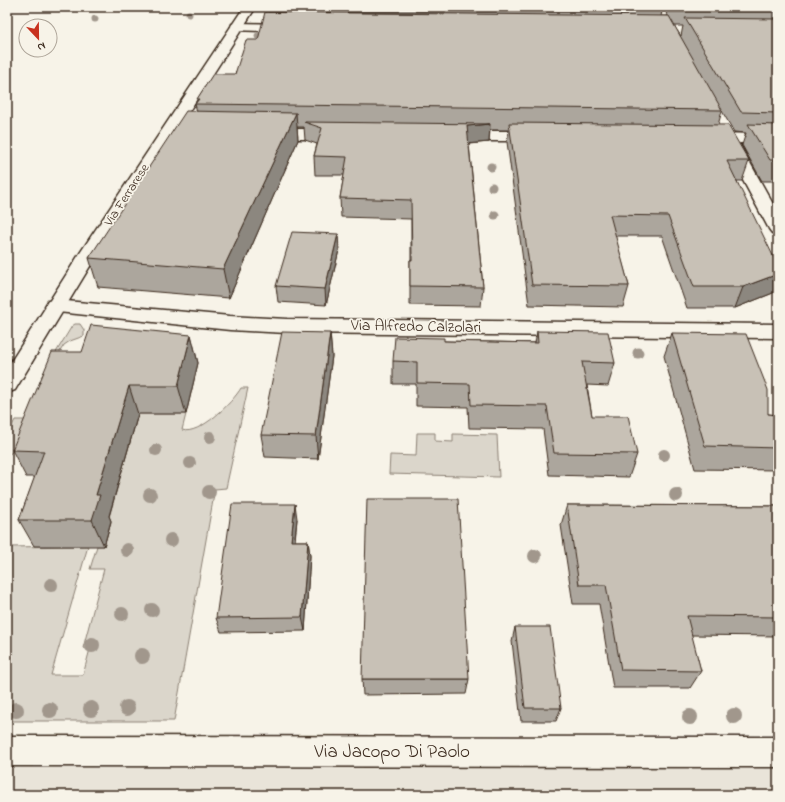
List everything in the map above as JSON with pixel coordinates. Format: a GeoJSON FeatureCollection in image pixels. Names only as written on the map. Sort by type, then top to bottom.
{"type":"FeatureCollection","features":[{"type":"Feature","properties":{"kind":"street","name":"Via Ferrarese"},"geometry":{"type":"LineString","coordinates":[[7,385],[54,306],[175,133],[250,7]]}},
{"type":"Feature","properties":{"kind":"street"},"geometry":{"type":"LineString","coordinates":[[237,27],[303,28]]}},
{"type":"Feature","properties":{"kind":"street"},"geometry":{"type":"LineString","coordinates":[[719,122],[778,229]]}},
{"type":"Feature","properties":{"kind":"street"},"geometry":{"type":"LineString","coordinates":[[252,134],[347,135]]}},
{"type":"Feature","properties":{"kind":"street"},"geometry":{"type":"LineString","coordinates":[[442,135],[553,136]]}},
{"type":"Feature","properties":{"kind":"street"},"geometry":{"type":"LineString","coordinates":[[687,138],[778,139]]}},
{"type":"Feature","properties":{"kind":"street","name":"Via Alfredo Calzolari"},"geometry":{"type":"LineString","coordinates":[[54,306],[230,323],[287,326],[778,331]]}},
{"type":"Feature","properties":{"kind":"street","name":"Via Jacopo Di Paolo"},"geometry":{"type":"LineString","coordinates":[[7,751],[778,752]]}},
{"type":"Feature","properties":{"kind":"shaded area"},"geometry":{"type":"Polygon","coordinates":[[[75,324],[80,324],[84,330],[84,336],[64,345],[44,377],[41,377],[72,326],[75,324]]]}},
{"type":"Feature","properties":{"kind":"shaded area"},"geometry":{"type":"Polygon","coordinates":[[[241,388],[248,388],[226,488],[215,489],[174,721],[7,721],[7,547],[88,546],[51,675],[83,675],[90,649],[83,648],[104,569],[90,569],[97,546],[104,546],[111,522],[108,521],[138,414],[186,414],[182,430],[197,428],[206,423],[223,409],[241,388]]]}},
{"type":"Feature","properties":{"kind":"shaded area"},"geometry":{"type":"Polygon","coordinates":[[[15,420],[25,420],[12,452],[7,456],[7,435],[15,420]]]}},
{"type":"Feature","properties":{"kind":"shaded area"},"geometry":{"type":"Polygon","coordinates":[[[417,433],[435,433],[435,441],[453,442],[453,434],[497,435],[499,477],[389,474],[390,455],[416,456],[417,433]]]}},
{"type":"Feature","properties":{"kind":"shaded area"},"geometry":{"type":"Polygon","coordinates":[[[7,751],[778,752],[778,795],[7,795],[7,751]]]}},
{"type":"Feature","properties":{"kind":"building"},"geometry":{"type":"Polygon","coordinates":[[[678,7],[778,7],[778,8],[678,7]]]}},
{"type":"Feature","properties":{"kind":"building"},"geometry":{"type":"Polygon","coordinates":[[[265,12],[669,16],[722,110],[195,104],[213,74],[235,74],[246,40],[258,40],[265,12]]]}},
{"type":"Feature","properties":{"kind":"building"},"geometry":{"type":"Polygon","coordinates":[[[685,18],[778,19],[778,113],[741,112],[685,18]]]}},
{"type":"Feature","properties":{"kind":"building"},"geometry":{"type":"Polygon","coordinates":[[[186,111],[296,113],[223,269],[89,258],[186,111]]]}},
{"type":"Feature","properties":{"kind":"building"},"geometry":{"type":"Polygon","coordinates":[[[304,122],[490,124],[467,126],[483,287],[410,286],[410,260],[412,260],[411,200],[340,198],[347,157],[314,156],[322,128],[304,122]]]}},
{"type":"Feature","properties":{"kind":"building"},"geometry":{"type":"Polygon","coordinates":[[[509,123],[728,125],[749,161],[727,161],[778,266],[778,274],[743,287],[694,287],[668,216],[610,215],[629,286],[532,285],[509,123]]]}},
{"type":"Feature","properties":{"kind":"building"},"geometry":{"type":"Polygon","coordinates":[[[748,124],[778,125],[778,160],[770,160],[748,124]]]}},
{"type":"Feature","properties":{"kind":"building"},"geometry":{"type":"Polygon","coordinates":[[[292,232],[338,234],[325,289],[276,286],[292,232]]]}},
{"type":"Feature","properties":{"kind":"building"},"geometry":{"type":"Polygon","coordinates":[[[91,325],[191,335],[178,386],[129,386],[96,495],[100,495],[92,520],[19,520],[44,451],[12,450],[52,352],[82,352],[91,325]]]}},
{"type":"Feature","properties":{"kind":"building"},"geometry":{"type":"Polygon","coordinates":[[[537,331],[608,332],[615,363],[582,362],[592,416],[628,416],[637,454],[554,453],[547,406],[471,405],[470,384],[417,383],[417,362],[393,361],[395,337],[444,338],[444,341],[538,343],[537,331]]]}},
{"type":"Feature","properties":{"kind":"building"},"geometry":{"type":"Polygon","coordinates":[[[282,332],[330,333],[316,436],[261,435],[282,332]]]}},
{"type":"Feature","properties":{"kind":"building"},"geometry":{"type":"Polygon","coordinates":[[[672,333],[746,334],[768,390],[768,414],[778,415],[778,448],[705,446],[672,333]]]}},
{"type":"Feature","properties":{"kind":"building"},"geometry":{"type":"Polygon","coordinates":[[[367,499],[458,499],[469,679],[362,679],[367,499]]]}},
{"type":"Feature","properties":{"kind":"building"},"geometry":{"type":"Polygon","coordinates":[[[232,504],[295,504],[291,541],[308,541],[302,617],[216,618],[232,504]]]}},
{"type":"Feature","properties":{"kind":"building"},"geometry":{"type":"Polygon","coordinates":[[[567,505],[778,506],[778,617],[687,616],[701,671],[621,670],[606,585],[579,585],[567,505]]]}},
{"type":"Feature","properties":{"kind":"building"},"geometry":{"type":"Polygon","coordinates":[[[515,627],[550,627],[561,708],[525,708],[515,627]]]}}]}
